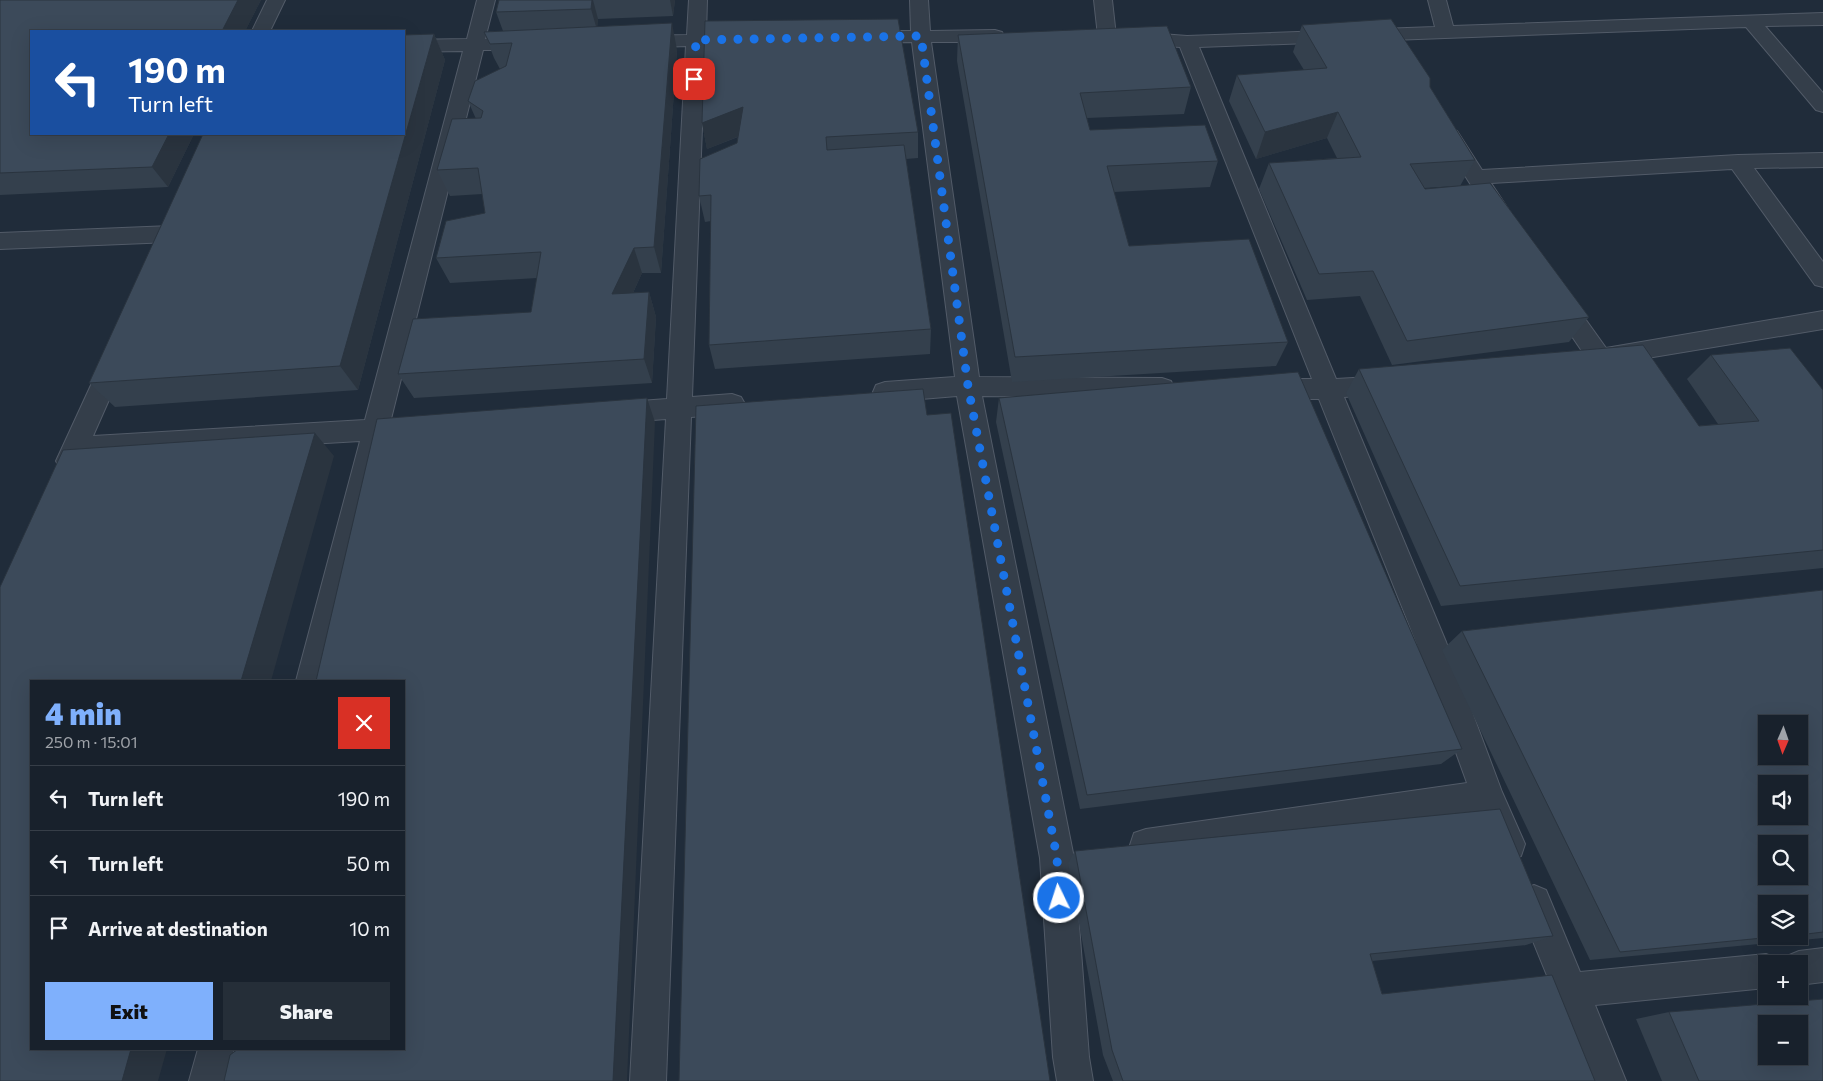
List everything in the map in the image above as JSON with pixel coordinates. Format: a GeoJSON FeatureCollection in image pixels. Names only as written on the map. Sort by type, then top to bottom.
{"type":"FeatureCollection","features":[{"type":"Feature","properties":{"kind":"street"},"geometry":{"type":"LineString","coordinates":[[261,30],[276,0]]}},
{"type":"Feature","properties":{"kind":"street"},"geometry":{"type":"LineString","coordinates":[[311,680],[486,0]]}},
{"type":"Feature","properties":{"kind":"street"},"geometry":{"type":"LineString","coordinates":[[648,1081],[698,0]]}},
{"type":"Feature","properties":{"kind":"street"},"geometry":{"type":"LineString","coordinates":[[920,0],[921,36],[968,386],[1086,854],[1070,1057],[1075,1081]]}},
{"type":"Feature","properties":{"kind":"street"},"geometry":{"type":"LineString","coordinates":[[1103,0],[1099,37],[1187,42],[1445,31],[1699,14],[1750,20],[1823,20]]}},
{"type":"Feature","properties":{"kind":"street"},"geometry":{"type":"LineString","coordinates":[[1436,0],[1445,31]]}},
{"type":"Feature","properties":{"kind":"street"},"geometry":{"type":"LineString","coordinates":[[1750,20],[1823,106]]}},
{"type":"Feature","properties":{"kind":"street"},"geometry":{"type":"LineString","coordinates":[[1384,33],[1400,57]]}},
{"type":"Feature","properties":{"kind":"street"},"geometry":{"type":"LineString","coordinates":[[843,38],[1016,36]]}},
{"type":"Feature","properties":{"kind":"street"},"geometry":{"type":"LineString","coordinates":[[619,42],[764,39]]}},
{"type":"Feature","properties":{"kind":"street"},"geometry":{"type":"LineString","coordinates":[[1187,42],[1430,642],[1488,796],[1572,990],[1608,1081]]}},
{"type":"Feature","properties":{"kind":"street"},"geometry":{"type":"LineString","coordinates":[[405,46],[542,44]]}},
{"type":"Feature","properties":{"kind":"street"},"geometry":{"type":"LineString","coordinates":[[1440,121],[1515,234]]}},
{"type":"Feature","properties":{"kind":"street"},"geometry":{"type":"LineString","coordinates":[[1476,177],[1738,162],[1823,160]]}},
{"type":"Feature","properties":{"kind":"street"},"geometry":{"type":"LineString","coordinates":[[1738,162],[1823,279]]}},
{"type":"Feature","properties":{"kind":"street"},"geometry":{"type":"LineString","coordinates":[[0,241],[175,225],[159,260]]}},
{"type":"Feature","properties":{"kind":"street"},"geometry":{"type":"LineString","coordinates":[[1549,284],[1599,358]]}},
{"type":"Feature","properties":{"kind":"street"},"geometry":{"type":"LineString","coordinates":[[1571,362],[1823,320]]}},
{"type":"Feature","properties":{"kind":"street"},"geometry":{"type":"LineString","coordinates":[[59,483],[123,341]]}},
{"type":"Feature","properties":{"kind":"street"},"geometry":{"type":"LineString","coordinates":[[1250,388],[1328,389],[1408,384]]}},
{"type":"Feature","properties":{"kind":"street"},"geometry":{"type":"LineString","coordinates":[[859,394],[968,386],[1182,388]]}},
{"type":"Feature","properties":{"kind":"street"},"geometry":{"type":"LineString","coordinates":[[591,415],[759,402]]}},
{"type":"Feature","properties":{"kind":"street"},"geometry":{"type":"LineString","coordinates":[[75,448],[434,426]]}},
{"type":"Feature","properties":{"kind":"street"},"geometry":{"type":"LineString","coordinates":[[1430,642],[1460,638]]}},
{"type":"Feature","properties":{"kind":"street"},"geometry":{"type":"LineString","coordinates":[[1086,854],[1488,796]]}},
{"type":"Feature","properties":{"kind":"street"},"geometry":{"type":"LineString","coordinates":[[1808,967],[1823,965]]}},
{"type":"Feature","properties":{"kind":"street"},"geometry":{"type":"LineString","coordinates":[[1572,990],[1758,972]]}},
{"type":"Feature","properties":{"kind":"street"},"geometry":{"type":"LineString","coordinates":[[207,1081],[216,1050]]}},
{"type":"Feature","properties":{"kind":"building"},"geometry":{"type":"Polygon","coordinates":[[[0,0],[238,0],[223,30],[30,30],[30,135],[168,135],[152,167],[0,173],[0,0]]]}},
{"type":"Feature","properties":{"kind":"building"},"geometry":{"type":"Polygon","coordinates":[[[499,0],[592,0],[591,9],[496,12],[499,0]]]}},
{"type":"Feature","properties":{"kind":"building"},"geometry":{"type":"Polygon","coordinates":[[[898,19],[918,132],[826,137],[827,150],[904,145],[931,329],[709,345],[711,195],[699,196],[700,159],[737,143],[743,107],[702,123],[705,21],[898,19]]]}},
{"type":"Feature","properties":{"kind":"building"},"geometry":{"type":"Polygon","coordinates":[[[1391,19],[1430,78],[1430,87],[1475,160],[1410,164],[1425,189],[1490,183],[1589,317],[1407,341],[1373,271],[1319,274],[1269,163],[1361,157],[1338,112],[1265,132],[1237,75],[1327,68],[1302,25],[1391,19]]]}},
{"type":"Feature","properties":{"kind":"building"},"geometry":{"type":"Polygon","coordinates":[[[672,23],[654,247],[634,248],[612,294],[649,292],[644,359],[398,374],[413,319],[531,312],[541,252],[436,258],[446,221],[485,213],[478,168],[437,170],[452,119],[481,118],[483,111],[468,101],[475,81],[506,66],[512,43],[490,44],[484,32],[672,23]]]}},
{"type":"Feature","properties":{"kind":"building"},"geometry":{"type":"Polygon","coordinates":[[[1167,26],[1191,87],[1080,93],[1090,130],[1205,125],[1218,161],[1107,166],[1129,246],[1249,239],[1288,342],[1015,357],[958,35],[1167,26]]]}},
{"type":"Feature","properties":{"kind":"building"},"geometry":{"type":"Polygon","coordinates":[[[434,34],[340,366],[89,383],[203,135],[405,135],[405,35],[434,34]]]}},
{"type":"Feature","properties":{"kind":"building"},"geometry":{"type":"Polygon","coordinates":[[[1643,345],[1699,426],[1759,421],[1711,355],[1790,348],[1823,390],[1823,550],[1460,586],[1359,369],[1643,345]]]}},
{"type":"Feature","properties":{"kind":"building"},"geometry":{"type":"Polygon","coordinates":[[[1298,372],[1462,749],[1087,795],[999,398],[1298,372]]]}},
{"type":"Feature","properties":{"kind":"building"},"geometry":{"type":"Polygon","coordinates":[[[923,389],[927,415],[951,413],[1050,1081],[679,1081],[696,406],[923,389]]]}},
{"type":"Feature","properties":{"kind":"building"},"geometry":{"type":"Polygon","coordinates":[[[647,398],[613,1081],[224,1081],[230,1055],[237,1050],[405,1050],[405,680],[316,680],[377,419],[647,398]]]}},
{"type":"Feature","properties":{"kind":"building"},"geometry":{"type":"Polygon","coordinates":[[[315,433],[241,680],[30,680],[30,1050],[131,1050],[122,1081],[0,1081],[0,587],[63,450],[315,433]]]}},
{"type":"Feature","properties":{"kind":"building"},"geometry":{"type":"Polygon","coordinates":[[[1823,590],[1823,932],[1808,934],[1808,895],[1758,895],[1758,938],[1620,952],[1462,631],[1823,590]]]}},
{"type":"Feature","properties":{"kind":"building"},"geometry":{"type":"Polygon","coordinates":[[[1500,809],[1553,936],[1370,954],[1382,994],[1552,975],[1595,1081],[1123,1081],[1112,1050],[1075,851],[1500,809]]]}},
{"type":"Feature","properties":{"kind":"building"},"geometry":{"type":"Polygon","coordinates":[[[1823,999],[1823,1081],[1699,1081],[1669,1012],[1758,1004],[1808,1005],[1808,1000],[1823,999]]]}},
{"type":"Feature","properties":{"kind":"route"},"geometry":{"type":"LineString","coordinates":[[694,79],[696,40],[921,36],[968,386],[1057,858],[1059,898]]}}]}
